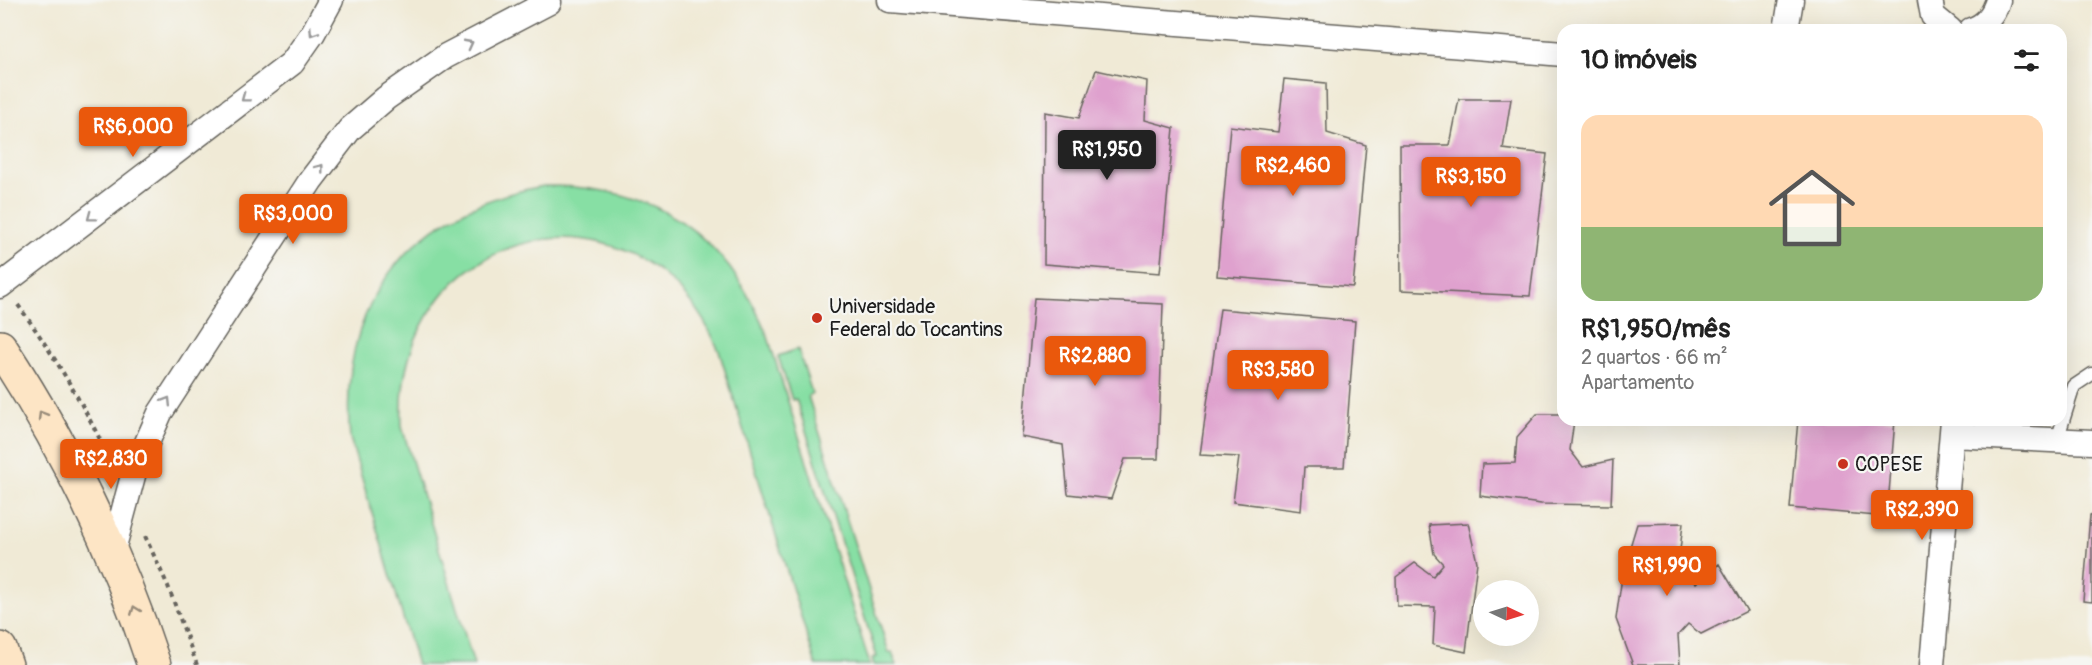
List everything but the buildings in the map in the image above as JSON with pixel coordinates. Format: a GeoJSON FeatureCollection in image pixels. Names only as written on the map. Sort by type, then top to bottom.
{"type":"FeatureCollection","features":[{"type":"Feature","properties":{"kind":"main road"},"geometry":{"type":"LineString","coordinates":[[0,347],[65,456],[112,554],[154,665]]}},
{"type":"Feature","properties":{"kind":"main road"},"geometry":{"type":"LineString","coordinates":[[0,649],[6,665]]}},
{"type":"Feature","properties":{"kind":"street"},"geometry":{"type":"LineString","coordinates":[[0,286],[292,63],[331,0]]}},
{"type":"Feature","properties":{"kind":"street"},"geometry":{"type":"LineString","coordinates":[[112,554],[134,472],[160,413],[311,180],[350,129],[386,98],[446,56],[550,0]]}},
{"type":"Feature","properties":{"kind":"street"},"geometry":{"type":"LineString","coordinates":[[890,0],[1001,4],[1557,53]]}},
{"type":"Feature","properties":{"kind":"street"},"geometry":{"type":"LineString","coordinates":[[1787,24],[1791,0]]}},
{"type":"Feature","properties":{"kind":"street"},"geometry":{"type":"LineString","coordinates":[[1930,0],[1933,16],[1943,24]]}},
{"type":"Feature","properties":{"kind":"street"},"geometry":{"type":"LineString","coordinates":[[1984,24],[1996,8],[1998,0]]}},
{"type":"Feature","properties":{"kind":"street"},"geometry":{"type":"LineString","coordinates":[[1932,665],[1953,427],[2092,442]]}},
{"type":"Feature","properties":{"kind":"lane"},"geometry":{"type":"LineString","coordinates":[[2067,408],[2074,386],[2092,374]]}},
{"type":"Feature","properties":{"kind":"lane"},"geometry":{"type":"LineString","coordinates":[[2057,440],[2061,426]]}},
{"type":"Feature","properties":{"kind":"green space"},"geometry":{"type":"Polygon","coordinates":[[[544,186],[584,188],[620,195],[653,206],[682,222],[708,243],[731,269],[751,301],[768,337],[870,665],[816,665],[719,351],[682,292],[635,255],[581,239],[527,243],[477,264],[436,303],[409,358],[402,427],[474,665],[417,665],[350,438],[349,389],[356,344],[370,305],[392,270],[420,240],[455,216],[497,198],[544,186]]]}},
{"type":"Feature","properties":{"kind":"green space"},"geometry":{"type":"Polygon","coordinates":[[[798,349],[812,393],[808,396],[889,653],[892,652],[896,665],[874,665],[872,658],[877,657],[796,399],[792,400],[778,356],[798,349]]]}},
{"type":"Feature","properties":{"kind":"place","name":"Universidade Federal do Tocantins"},"geometry":{"type":"Point","coordinates":[817,318]}},
{"type":"Feature","properties":{"kind":"place","name":"COPESE"},"geometry":{"type":"Point","coordinates":[1843,464]}}]}
